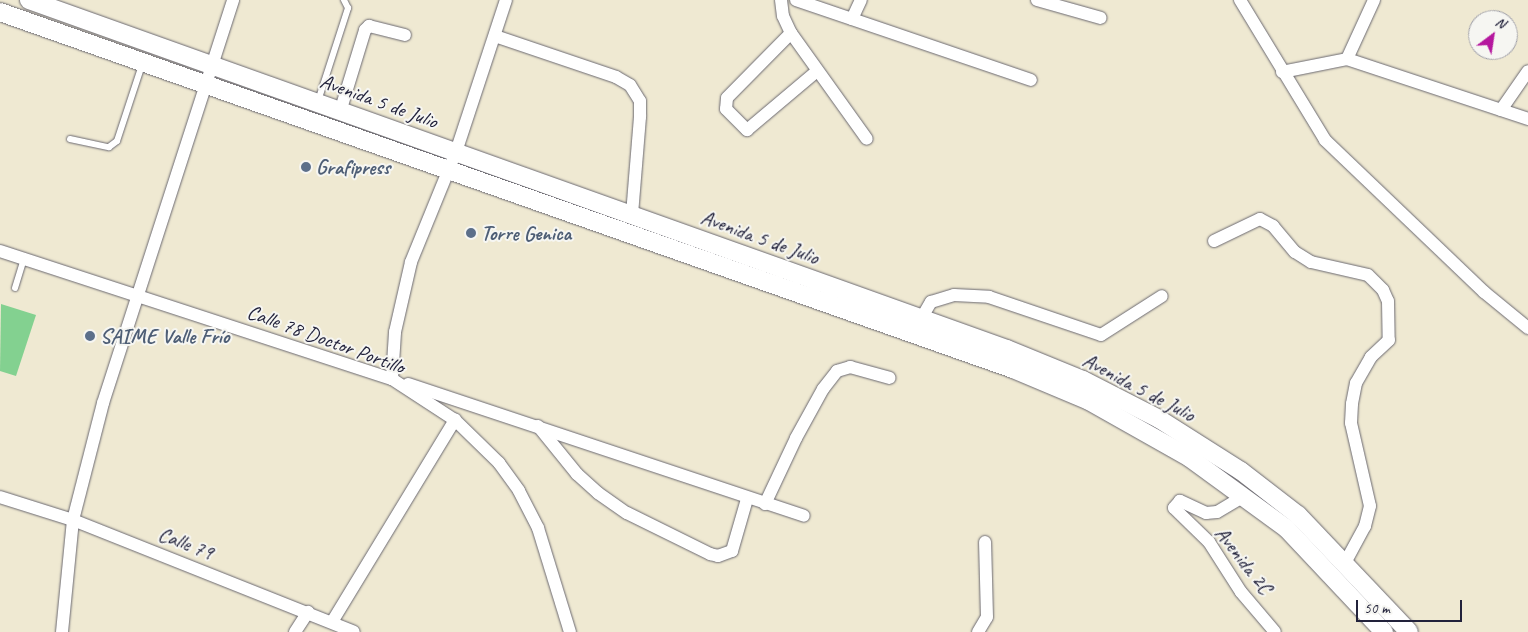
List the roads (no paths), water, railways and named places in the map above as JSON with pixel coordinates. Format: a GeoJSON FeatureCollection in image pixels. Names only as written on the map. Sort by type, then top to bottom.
{"type":"FeatureCollection","features":[{"type":"Feature","properties":{"kind":"main road","name":"Avenida 5 de Julio"},"geometry":{"type":"LineString","coordinates":[[29,0],[921,319],[1083,380],[1159,419],[1255,482],[1298,515],[1409,632]]}},
{"type":"Feature","properties":{"kind":"main road","name":"Avenida 5 de Julio"},"geometry":{"type":"LineString","coordinates":[[0,12],[204,86],[1013,369],[1089,401],[1147,432],[1244,496],[1286,528],[1384,632]]}},
{"type":"Feature","properties":{"kind":"street"},"geometry":{"type":"LineString","coordinates":[[62,632],[73,520],[103,403],[210,66],[233,0]]}},
{"type":"Feature","properties":{"kind":"street"},"geometry":{"type":"LineString","coordinates":[[506,0],[456,152],[411,262],[395,332],[392,379],[538,426],[747,499],[804,516]]}},
{"type":"Feature","properties":{"kind":"street"},"geometry":{"type":"LineString","coordinates":[[781,0],[782,16],[791,33],[867,139]]}},
{"type":"Feature","properties":{"kind":"street"},"geometry":{"type":"LineString","coordinates":[[796,0],[1031,80]]}},
{"type":"Feature","properties":{"kind":"street"},"geometry":{"type":"LineString","coordinates":[[852,19],[861,0]]}},
{"type":"Feature","properties":{"kind":"street"},"geometry":{"type":"LineString","coordinates":[[1037,0],[1101,18]]}},
{"type":"Feature","properties":{"kind":"street"},"geometry":{"type":"LineString","coordinates":[[1240,0],[1325,140],[1484,292],[1528,328]]}},
{"type":"Feature","properties":{"kind":"street"},"geometry":{"type":"LineString","coordinates":[[1347,59],[1374,0]]}},
{"type":"Feature","properties":{"kind":"street"},"geometry":{"type":"LineString","coordinates":[[340,112],[365,30],[369,26],[405,35]]}},
{"type":"Feature","properties":{"kind":"street"},"geometry":{"type":"LineString","coordinates":[[791,33],[727,98],[726,109],[747,130],[817,71]]}},
{"type":"Feature","properties":{"kind":"street"},"geometry":{"type":"LineString","coordinates":[[495,36],[616,77],[630,85],[640,101],[632,215]]}},
{"type":"Feature","properties":{"kind":"street"},"geometry":{"type":"LineString","coordinates":[[1282,72],[1347,59],[1528,119]]}},
{"type":"Feature","properties":{"kind":"street"},"geometry":{"type":"LineString","coordinates":[[1501,110],[1528,71]]}},
{"type":"Feature","properties":{"kind":"street"},"geometry":{"type":"LineString","coordinates":[[1214,241],[1260,220],[1273,226],[1295,252],[1311,262],[1368,275],[1383,290],[1388,301],[1389,340],[1371,358],[1356,383],[1352,404],[1351,423],[1370,506],[1365,526],[1344,563]]}},
{"type":"Feature","properties":{"kind":"street","name":"Calle 78 Doctor Portillo"},"geometry":{"type":"LineString","coordinates":[[0,251],[392,379],[455,420],[499,463],[519,491],[538,528],[570,632]]}},
{"type":"Feature","properties":{"kind":"street"},"geometry":{"type":"LineString","coordinates":[[921,319],[931,302],[954,294],[988,297],[1101,335],[1162,296]]}},
{"type":"Feature","properties":{"kind":"street"},"geometry":{"type":"LineString","coordinates":[[764,504],[796,438],[823,389],[838,371],[850,367],[890,378]]}},
{"type":"Feature","properties":{"kind":"street"},"geometry":{"type":"LineString","coordinates":[[332,622],[455,420]]}},
{"type":"Feature","properties":{"kind":"street"},"geometry":{"type":"LineString","coordinates":[[538,426],[577,474],[598,493],[627,513],[710,554],[718,556],[732,551],[747,499]]}},
{"type":"Feature","properties":{"kind":"street","name":"Avenida 2C"},"geometry":{"type":"LineString","coordinates":[[1244,496],[1217,512],[1206,513],[1180,501],[1174,508],[1209,542],[1240,592],[1275,632]]}},
{"type":"Feature","properties":{"kind":"street","name":"Calle 79"},"geometry":{"type":"LineString","coordinates":[[0,497],[73,520],[308,612],[354,632]]}},
{"type":"Feature","properties":{"kind":"street"},"geometry":{"type":"LineString","coordinates":[[978,632],[987,617],[985,542]]}},
{"type":"Feature","properties":{"kind":"street"},"geometry":{"type":"LineString","coordinates":[[295,632],[308,612]]}},
{"type":"Feature","properties":{"kind":"lane"},"geometry":{"type":"LineString","coordinates":[[318,102],[348,8],[344,0]]}},
{"type":"Feature","properties":{"kind":"lane"},"geometry":{"type":"LineString","coordinates":[[70,139],[110,147],[117,141],[143,63]]}},
{"type":"Feature","properties":{"kind":"lane"},"geometry":{"type":"LineString","coordinates":[[15,288],[24,259]]}},
{"type":"Feature","properties":{"kind":"place","name":"Grafipress"},"geometry":{"type":"Point","coordinates":[306,167]}},
{"type":"Feature","properties":{"kind":"place","name":"Torre Genica"},"geometry":{"type":"Point","coordinates":[471,233]}},
{"type":"Feature","properties":{"kind":"place","name":"SAIME Valle Frío"},"geometry":{"type":"Point","coordinates":[90,336]}}]}
